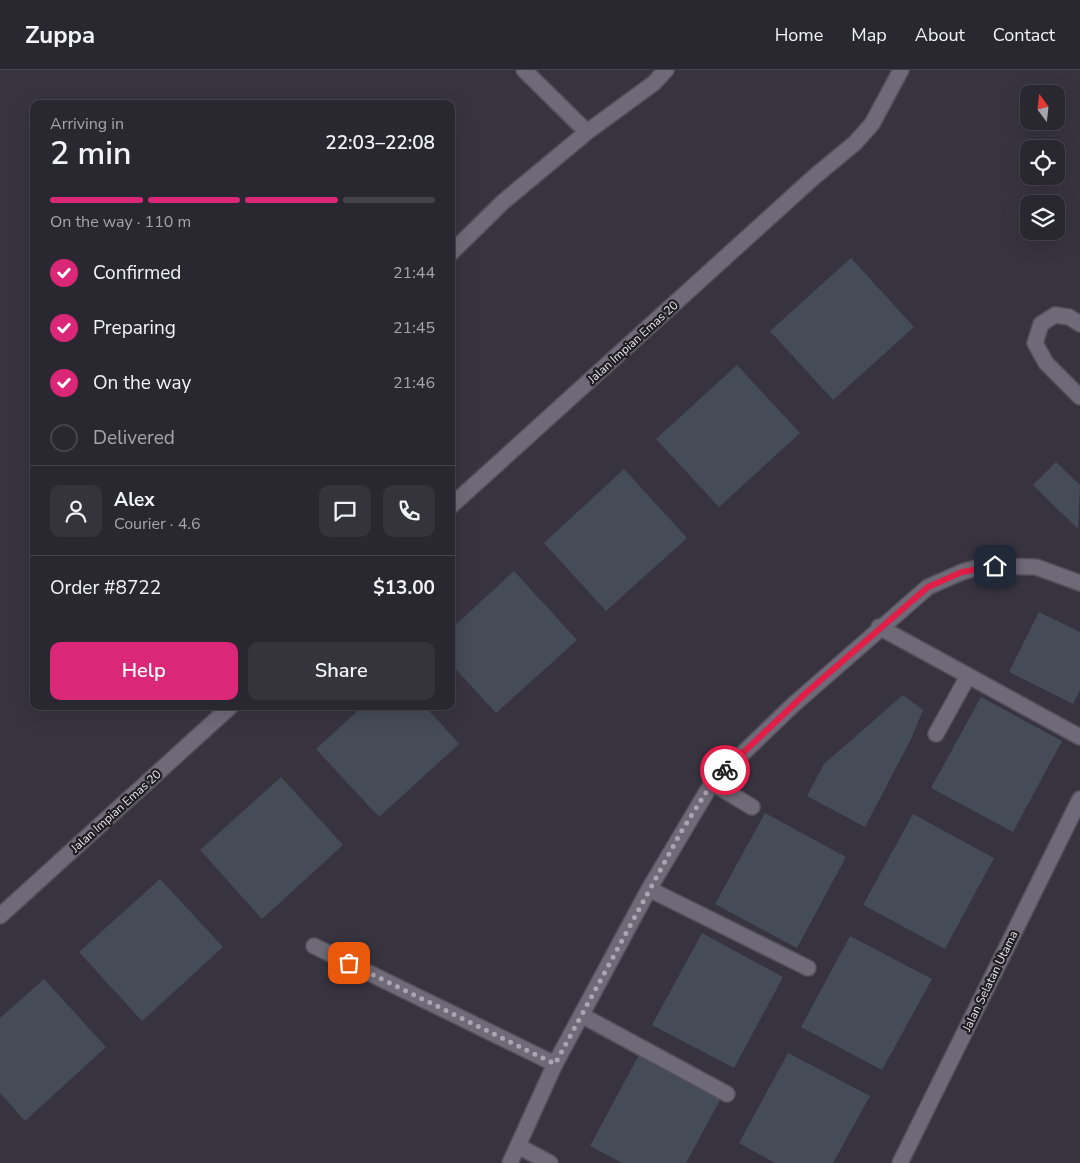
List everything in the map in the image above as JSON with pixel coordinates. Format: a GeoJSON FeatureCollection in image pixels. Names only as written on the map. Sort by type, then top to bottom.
{"type":"FeatureCollection","features":[{"type":"Feature","properties":{"kind":"street"},"geometry":{"type":"LineString","coordinates":[[524,70],[588,132]]}},
{"type":"Feature","properties":{"kind":"street"},"geometry":{"type":"LineString","coordinates":[[455,249],[503,202],[588,132],[654,83],[666,70]]}},
{"type":"Feature","properties":{"kind":"street","name":"Jalan Impian Emas 20"},"geometry":{"type":"LineString","coordinates":[[455,502],[814,177],[855,143],[872,124],[901,70]]}},
{"type":"Feature","properties":{"kind":"street"},"geometry":{"type":"LineString","coordinates":[[1080,324],[1069,318],[1055,315],[1041,324],[1035,343],[1046,363],[1080,397]]}},
{"type":"Feature","properties":{"kind":"street"},"geometry":{"type":"LineString","coordinates":[[510,1163],[555,1064],[583,1016],[649,889],[712,783],[793,705],[928,587],[962,572],[983,566],[1036,567],[1080,584]]}},
{"type":"Feature","properties":{"kind":"street"},"geometry":{"type":"LineString","coordinates":[[879,628],[968,678],[1080,737]]}},
{"type":"Feature","properties":{"kind":"street"},"geometry":{"type":"LineString","coordinates":[[936,734],[968,678]]}},
{"type":"Feature","properties":{"kind":"street","name":"Jalan Impian Emas 20"},"geometry":{"type":"LineString","coordinates":[[0,916],[227,710]]}},
{"type":"Feature","properties":{"kind":"street"},"geometry":{"type":"LineString","coordinates":[[712,783],[752,807]]}},
{"type":"Feature","properties":{"kind":"street","name":"Jalan Selatan Utama"},"geometry":{"type":"LineString","coordinates":[[900,1163],[1080,799]]}},
{"type":"Feature","properties":{"kind":"street"},"geometry":{"type":"LineString","coordinates":[[649,889],[808,968]]}},
{"type":"Feature","properties":{"kind":"street"},"geometry":{"type":"LineString","coordinates":[[314,946],[555,1064]]}},
{"type":"Feature","properties":{"kind":"street"},"geometry":{"type":"LineString","coordinates":[[583,1016],[726,1094]]}},
{"type":"Feature","properties":{"kind":"street"},"geometry":{"type":"LineString","coordinates":[[518,1146],[550,1163]]}},
{"type":"Feature","properties":{"kind":"building"},"geometry":{"type":"Polygon","coordinates":[[[851,258],[914,327],[833,400],[770,331],[851,258]]]}},
{"type":"Feature","properties":{"kind":"building"},"geometry":{"type":"Polygon","coordinates":[[[737,365],[800,433],[719,507],[656,439],[737,365]]]}},
{"type":"Feature","properties":{"kind":"building"},"geometry":{"type":"Polygon","coordinates":[[[1056,462],[1080,485],[1078,529],[1033,485],[1056,462]]]}},
{"type":"Feature","properties":{"kind":"building"},"geometry":{"type":"Polygon","coordinates":[[[624,469],[687,538],[606,611],[544,543],[624,469]]]}},
{"type":"Feature","properties":{"kind":"building"},"geometry":{"type":"Polygon","coordinates":[[[514,571],[577,640],[496,713],[455,668],[455,625],[514,571]]]}},
{"type":"Feature","properties":{"kind":"building"},"geometry":{"type":"Polygon","coordinates":[[[1039,612],[1080,632],[1080,690],[1073,704],[1009,672],[1039,612]]]}},
{"type":"Feature","properties":{"kind":"building"},"geometry":{"type":"Polygon","coordinates":[[[903,695],[923,710],[911,739],[865,827],[807,796],[824,764],[903,695]]]}},
{"type":"Feature","properties":{"kind":"building"},"geometry":{"type":"Polygon","coordinates":[[[981,697],[1062,741],[1013,832],[931,788],[981,697]]]}},
{"type":"Feature","properties":{"kind":"building"},"geometry":{"type":"Polygon","coordinates":[[[359,710],[429,710],[459,744],[379,817],[316,749],[359,710]]]}},
{"type":"Feature","properties":{"kind":"building"},"geometry":{"type":"Polygon","coordinates":[[[281,777],[343,845],[262,919],[200,850],[281,777]]]}},
{"type":"Feature","properties":{"kind":"building"},"geometry":{"type":"Polygon","coordinates":[[[765,813],[846,857],[797,948],[715,904],[765,813]]]}},
{"type":"Feature","properties":{"kind":"building"},"geometry":{"type":"Polygon","coordinates":[[[913,814],[994,858],[945,949],[863,905],[913,814]]]}},
{"type":"Feature","properties":{"kind":"building"},"geometry":{"type":"Polygon","coordinates":[[[160,879],[223,947],[142,1021],[79,952],[160,879]]]}},
{"type":"Feature","properties":{"kind":"building"},"geometry":{"type":"Polygon","coordinates":[[[702,933],[783,977],[734,1068],[652,1025],[702,933]]]}},
{"type":"Feature","properties":{"kind":"building"},"geometry":{"type":"Polygon","coordinates":[[[850,936],[932,979],[882,1070],[801,1027],[850,936]]]}},
{"type":"Feature","properties":{"kind":"building"},"geometry":{"type":"Polygon","coordinates":[[[44,979],[106,1047],[25,1121],[0,1093],[0,1018],[44,979]]]}},
{"type":"Feature","properties":{"kind":"building"},"geometry":{"type":"Polygon","coordinates":[[[788,1053],[870,1096],[833,1163],[775,1163],[739,1143],[788,1053]]]}},
{"type":"Feature","properties":{"kind":"building"},"geometry":{"type":"Polygon","coordinates":[[[639,1055],[721,1098],[686,1163],[622,1163],[590,1146],[639,1055]]]}},
{"type":"Feature","properties":{"kind":"way so far"},"geometry":{"type":"LineString","coordinates":[[349,963],[555,1064],[583,1016],[681,832],[712,783],[725,770]]}},
{"type":"Feature","properties":{"kind":"route"},"geometry":{"type":"LineString","coordinates":[[725,770],[807,692],[928,587],[962,572],[983,566],[995,566]]}}]}
